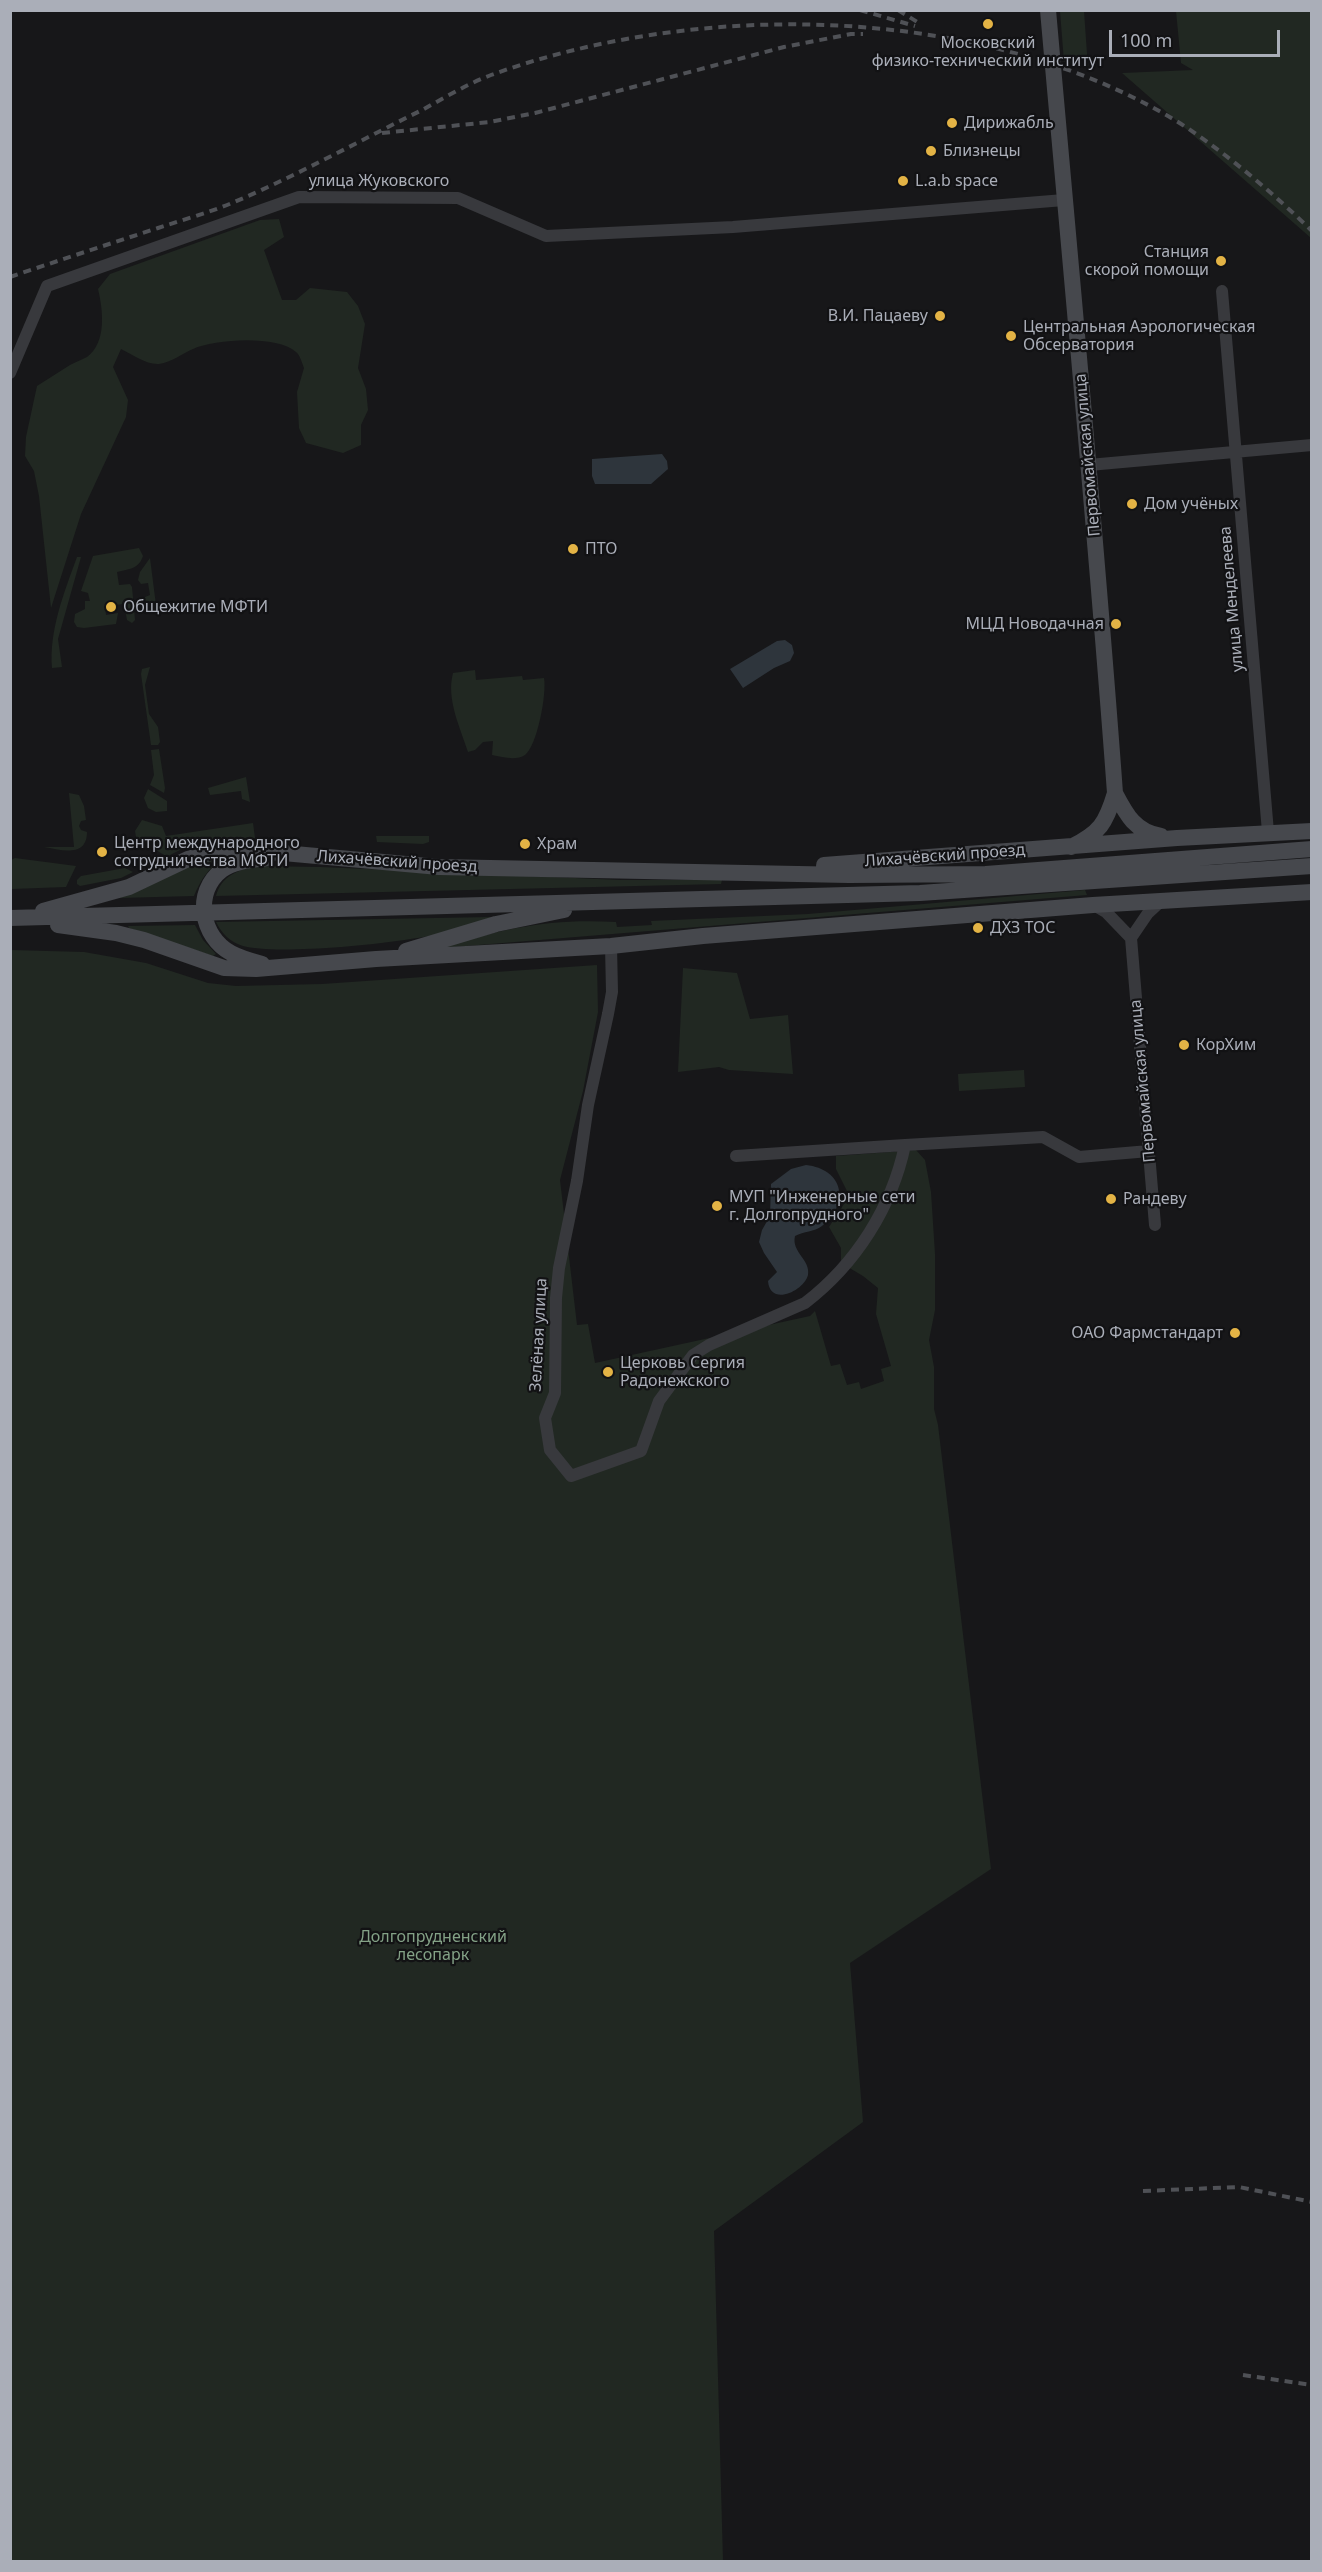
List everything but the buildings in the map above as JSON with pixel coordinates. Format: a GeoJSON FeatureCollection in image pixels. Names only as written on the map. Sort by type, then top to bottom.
{"type":"FeatureCollection","features":[{"type":"Feature","properties":{"kind":"main road","name":"Первомайская улица"},"geometry":{"type":"LineString","coordinates":[[1048,10],[1089,465],[1115,793]]}},
{"type":"Feature","properties":{"kind":"main road"},"geometry":{"type":"LineString","coordinates":[[1115,793],[1133,824],[1143,831],[1177,838],[1311,831]]}},
{"type":"Feature","properties":{"kind":"main road"},"geometry":{"type":"LineString","coordinates":[[1071,847],[1087,839],[1103,825],[1115,793]]}},
{"type":"Feature","properties":{"kind":"main road","name":"Лихачёвский проезд"},"geometry":{"type":"LineString","coordinates":[[712,872],[1177,838]]}},
{"type":"Feature","properties":{"kind":"main road"},"geometry":{"type":"LineString","coordinates":[[1069,876],[1244,853],[1311,849]]}},
{"type":"Feature","properties":{"kind":"main road","name":"Лихачёвский проезд"},"geometry":{"type":"LineString","coordinates":[[16,918],[129,887],[202,854],[240,850],[438,867],[712,872],[997,873],[1069,876]]}},
{"type":"Feature","properties":{"kind":"main road"},"geometry":{"type":"LineString","coordinates":[[274,967],[230,953],[209,932],[204,912],[207,890],[222,870],[254,860],[295,854]]}},
{"type":"Feature","properties":{"kind":"main road"},"geometry":{"type":"LineString","coordinates":[[1069,876],[1311,866]]}},
{"type":"Feature","properties":{"kind":"main road","name":"Лихачёвский проезд"},"geometry":{"type":"LineString","coordinates":[[683,898],[997,873]]}},
{"type":"Feature","properties":{"kind":"main road","name":"Лихачёвский проезд"},"geometry":{"type":"LineString","coordinates":[[16,918],[683,898],[839,897],[1069,876]]}},
{"type":"Feature","properties":{"kind":"main road"},"geometry":{"type":"LineString","coordinates":[[16,918],[126,936],[224,968],[274,967],[611,946],[714,935],[1093,904],[1311,892]]}},
{"type":"Feature","properties":{"kind":"main road"},"geometry":{"type":"LineString","coordinates":[[376,959],[496,924],[608,901]]}},
{"type":"Feature","properties":{"kind":"street","name":"улица Жуковского"},"geometry":{"type":"LineString","coordinates":[[10,373],[47,286],[299,197],[458,198],[546,236],[755,225],[1064,200]]}},
{"type":"Feature","properties":{"kind":"street","name":"улица Менделеева"},"geometry":{"type":"LineString","coordinates":[[1222,291],[1268,832]]}},
{"type":"Feature","properties":{"kind":"street"},"geometry":{"type":"LineString","coordinates":[[1089,465],[1311,445]]}},
{"type":"Feature","properties":{"kind":"street"},"geometry":{"type":"LineString","coordinates":[[1093,904],[1106,912],[1131,938],[1148,913],[1161,901]]}},
{"type":"Feature","properties":{"kind":"street","name":"Первомайская улица"},"geometry":{"type":"LineString","coordinates":[[1131,938],[1155,1225]]}},
{"type":"Feature","properties":{"kind":"street","name":"Зелёная улица"},"geometry":{"type":"LineString","coordinates":[[611,946],[612,992],[588,1105],[577,1181],[559,1268],[556,1298],[555,1393],[545,1418],[550,1450],[571,1476],[641,1451],[659,1401],[693,1355],[709,1345],[805,1303],[819,1293],[845,1266],[865,1239],[898,1175],[905,1145]]}},
{"type":"Feature","properties":{"kind":"street"},"geometry":{"type":"LineString","coordinates":[[736,1156],[1043,1137],[1079,1157],[1149,1151]]}},
{"type":"Feature","properties":{"kind":"green space"},"geometry":{"type":"Polygon","coordinates":[[[1060,11],[1084,11],[1088,68],[1064,62],[1060,11]]]}},
{"type":"Feature","properties":{"kind":"green space"},"geometry":{"type":"Polygon","coordinates":[[[1176,11],[1311,11],[1311,238],[1122,73],[1193,70],[1181,63],[1176,11]]]}},
{"type":"Feature","properties":{"kind":"green space"},"geometry":{"type":"Polygon","coordinates":[[[279,219],[284,237],[264,250],[282,300],[296,300],[310,288],[347,292],[358,306],[365,324],[358,368],[366,389],[368,410],[361,425],[361,445],[343,453],[306,443],[299,428],[297,392],[304,368],[297,353],[287,347],[261,341],[230,341],[193,349],[159,364],[144,361],[121,349],[113,367],[128,400],[126,417],[81,514],[51,608],[39,496],[34,471],[25,456],[26,437],[37,386],[87,357],[93,351],[98,343],[102,325],[98,289],[110,274],[260,220],[279,219]]]}},
{"type":"Feature","properties":{"kind":"green space"},"geometry":{"type":"Polygon","coordinates":[[[139,548],[143,556],[139,564],[117,572],[119,585],[130,584],[132,587],[135,620],[132,623],[127,620],[124,604],[105,606],[106,615],[118,613],[116,624],[77,627],[74,622],[75,614],[85,609],[85,601],[90,601],[88,593],[81,591],[93,556],[139,548]]]}},
{"type":"Feature","properties":{"kind":"green space"},"geometry":{"type":"Polygon","coordinates":[[[77,557],[81,557],[58,639],[62,667],[52,668],[55,626],[77,557]]]}},
{"type":"Feature","properties":{"kind":"green space"},"geometry":{"type":"Polygon","coordinates":[[[150,558],[157,613],[146,614],[142,611],[140,599],[150,595],[148,583],[141,584],[138,580],[140,572],[150,558]]]}},
{"type":"Feature","properties":{"kind":"green space"},"geometry":{"type":"Polygon","coordinates":[[[150,667],[145,685],[149,714],[158,727],[160,742],[158,745],[151,745],[141,674],[142,669],[150,667]]]}},
{"type":"Feature","properties":{"kind":"green space"},"geometry":{"type":"Polygon","coordinates":[[[475,670],[476,680],[522,676],[523,680],[544,678],[540,719],[533,741],[525,755],[513,758],[492,755],[493,741],[483,742],[475,750],[468,752],[455,713],[451,683],[453,673],[475,670]]]}},
{"type":"Feature","properties":{"kind":"green space"},"geometry":{"type":"Polygon","coordinates":[[[159,749],[164,793],[150,785],[154,775],[151,750],[159,749]]]}},
{"type":"Feature","properties":{"kind":"green space"},"geometry":{"type":"Polygon","coordinates":[[[246,777],[250,802],[242,799],[241,791],[210,795],[208,788],[246,777]]]}},
{"type":"Feature","properties":{"kind":"green space"},"geometry":{"type":"Polygon","coordinates":[[[148,789],[167,801],[167,811],[156,812],[148,808],[144,798],[148,789]]]}},
{"type":"Feature","properties":{"kind":"green space"},"geometry":{"type":"Polygon","coordinates":[[[69,793],[79,795],[84,806],[86,820],[81,821],[79,826],[81,830],[87,832],[86,840],[83,846],[72,850],[44,847],[74,847],[69,793]]]}},
{"type":"Feature","properties":{"kind":"green space"},"geometry":{"type":"Polygon","coordinates":[[[142,820],[162,826],[166,836],[253,823],[255,838],[209,840],[188,846],[167,857],[136,837],[135,831],[142,820]]]}},
{"type":"Feature","properties":{"kind":"green space"},"geometry":{"type":"Polygon","coordinates":[[[376,836],[429,836],[429,842],[423,844],[377,842],[376,836]]]}},
{"type":"Feature","properties":{"kind":"green space"},"geometry":{"type":"Polygon","coordinates":[[[225,857],[206,874],[194,896],[119,898],[190,864],[225,857]]]}},
{"type":"Feature","properties":{"kind":"green space"},"geometry":{"type":"Polygon","coordinates":[[[15,858],[76,866],[66,887],[12,889],[11,860],[15,858]]]}},
{"type":"Feature","properties":{"kind":"green space"},"geometry":{"type":"Polygon","coordinates":[[[256,866],[621,880],[722,880],[721,884],[216,896],[222,883],[231,875],[256,866]]]}},
{"type":"Feature","properties":{"kind":"green space"},"geometry":{"type":"Polygon","coordinates":[[[125,868],[133,872],[121,878],[80,886],[77,884],[81,876],[125,868]]]}},
{"type":"Feature","properties":{"kind":"green space"},"geometry":{"type":"Polygon","coordinates":[[[1085,890],[1087,895],[442,948],[507,930],[549,923],[593,921],[616,922],[617,927],[652,925],[651,921],[808,914],[1085,890]]]}},
{"type":"Feature","properties":{"kind":"green space"},"geometry":{"type":"Polygon","coordinates":[[[491,917],[474,925],[446,933],[410,939],[330,948],[293,949],[243,946],[227,937],[216,922],[491,917]]]}},
{"type":"Feature","properties":{"kind":"green space"},"geometry":{"type":"Polygon","coordinates":[[[195,925],[203,940],[216,954],[213,956],[128,926],[195,925]]]}},
{"type":"Feature","properties":{"kind":"green space","name":"Долгопрудненский лесопарк"},"geometry":{"type":"Polygon","coordinates":[[[11,950],[84,952],[146,963],[208,983],[236,986],[322,984],[597,965],[598,1012],[583,1091],[560,1180],[577,1325],[588,1324],[595,1363],[810,1316],[815,1311],[831,1366],[840,1364],[847,1385],[859,1382],[861,1389],[884,1381],[881,1369],[891,1366],[876,1314],[878,1288],[841,1263],[841,1248],[829,1227],[844,1204],[847,1191],[836,1169],[836,1156],[916,1150],[925,1160],[931,1192],[935,1254],[935,1310],[929,1340],[934,1367],[934,1409],[938,1425],[991,1869],[850,1963],[863,2122],[714,2231],[723,2561],[11,2561],[11,950]]]}},
{"type":"Feature","properties":{"kind":"green space"},"geometry":{"type":"Polygon","coordinates":[[[683,968],[737,973],[750,1019],[788,1015],[793,1074],[729,1070],[719,1067],[678,1072],[683,968]]]}},
{"type":"Feature","properties":{"kind":"green space"},"geometry":{"type":"Polygon","coordinates":[[[1024,1070],[1025,1087],[959,1091],[958,1074],[1024,1070]]]}},
{"type":"Feature","properties":{"kind":"shaded area"},"geometry":{"type":"Polygon","coordinates":[[[662,454],[667,461],[668,469],[651,484],[595,484],[592,476],[592,459],[662,454]]]}},
{"type":"Feature","properties":{"kind":"shaded area"},"geometry":{"type":"Polygon","coordinates":[[[785,640],[792,645],[794,653],[790,661],[774,668],[743,688],[730,669],[777,641],[785,640]]]}},
{"type":"Feature","properties":{"kind":"shaded area"},"geometry":{"type":"Polygon","coordinates":[[[806,1165],[819,1168],[835,1180],[839,1188],[839,1198],[831,1217],[822,1226],[795,1236],[796,1247],[807,1265],[808,1275],[794,1291],[780,1295],[770,1289],[768,1281],[777,1272],[759,1242],[762,1230],[770,1216],[771,1184],[791,1169],[806,1165]]]}},
{"type":"Feature","properties":{"kind":"railway"},"geometry":{"type":"LineString","coordinates":[[860,10],[915,26]]}},
{"type":"Feature","properties":{"kind":"railway"},"geometry":{"type":"LineString","coordinates":[[898,10],[919,23]]}},
{"type":"Feature","properties":{"kind":"railway"},"geometry":{"type":"LineString","coordinates":[[10,277],[204,213],[256,193],[491,75],[572,51],[657,34],[745,25],[835,25],[924,34],[1010,52],[1092,79],[1168,116],[1205,140],[1262,185],[1312,231]]}},
{"type":"Feature","properties":{"kind":"railway"},"geometry":{"type":"LineString","coordinates":[[382,133],[490,122],[535,113],[784,47],[851,34],[863,34]]}},
{"type":"Feature","properties":{"kind":"railway"},"geometry":{"type":"LineString","coordinates":[[1143,2191],[1239,2187],[1312,2202]]}},
{"type":"Feature","properties":{"kind":"railway"},"geometry":{"type":"LineString","coordinates":[[1243,2375],[1312,2385]]}},
{"type":"Feature","properties":{"kind":"place","name":"Московский физико-технический институт"},"geometry":{"type":"Point","coordinates":[988,24]}},
{"type":"Feature","properties":{"kind":"place","name":"Дирижабль"},"geometry":{"type":"Point","coordinates":[952,123]}},
{"type":"Feature","properties":{"kind":"place","name":"Близнецы"},"geometry":{"type":"Point","coordinates":[931,151]}},
{"type":"Feature","properties":{"kind":"place","name":"L.a.b space"},"geometry":{"type":"Point","coordinates":[903,181]}},
{"type":"Feature","properties":{"kind":"place","name":"Станция скорой помощи"},"geometry":{"type":"Point","coordinates":[1221,261]}},
{"type":"Feature","properties":{"kind":"place","name":"В.И. Пацаеву"},"geometry":{"type":"Point","coordinates":[940,316]}},
{"type":"Feature","properties":{"kind":"place","name":"Центральная Аэрологическая Обсерватория"},"geometry":{"type":"Point","coordinates":[1011,336]}},
{"type":"Feature","properties":{"kind":"place","name":"Дом учёных"},"geometry":{"type":"Point","coordinates":[1132,504]}},
{"type":"Feature","properties":{"kind":"place","name":"ПТО"},"geometry":{"type":"Point","coordinates":[573,549]}},
{"type":"Feature","properties":{"kind":"place","name":"Общежитие МФТИ"},"geometry":{"type":"Point","coordinates":[111,607]}},
{"type":"Feature","properties":{"kind":"place","name":"МЦД Новодачная"},"geometry":{"type":"Point","coordinates":[1116,624]}},
{"type":"Feature","properties":{"kind":"place","name":"Храм"},"geometry":{"type":"Point","coordinates":[525,844]}},
{"type":"Feature","properties":{"kind":"place","name":"Центр международного сотрудничества МФТИ"},"geometry":{"type":"Point","coordinates":[102,852]}},
{"type":"Feature","properties":{"kind":"place","name":"ДХЗ ТОС"},"geometry":{"type":"Point","coordinates":[978,928]}},
{"type":"Feature","properties":{"kind":"place","name":"КорХим"},"geometry":{"type":"Point","coordinates":[1184,1045]}},
{"type":"Feature","properties":{"kind":"place","name":"Рандеву"},"geometry":{"type":"Point","coordinates":[1111,1199]}},
{"type":"Feature","properties":{"kind":"place","name":"МУП \"Инженерные сети г. Долгопрудного\""},"geometry":{"type":"Point","coordinates":[717,1206]}},
{"type":"Feature","properties":{"kind":"place","name":"ОАО Фармстандарт"},"geometry":{"type":"Point","coordinates":[1235,1333]}},
{"type":"Feature","properties":{"kind":"place","name":"Церковь Сергия Радонежского"},"geometry":{"type":"Point","coordinates":[608,1372]}}]}
